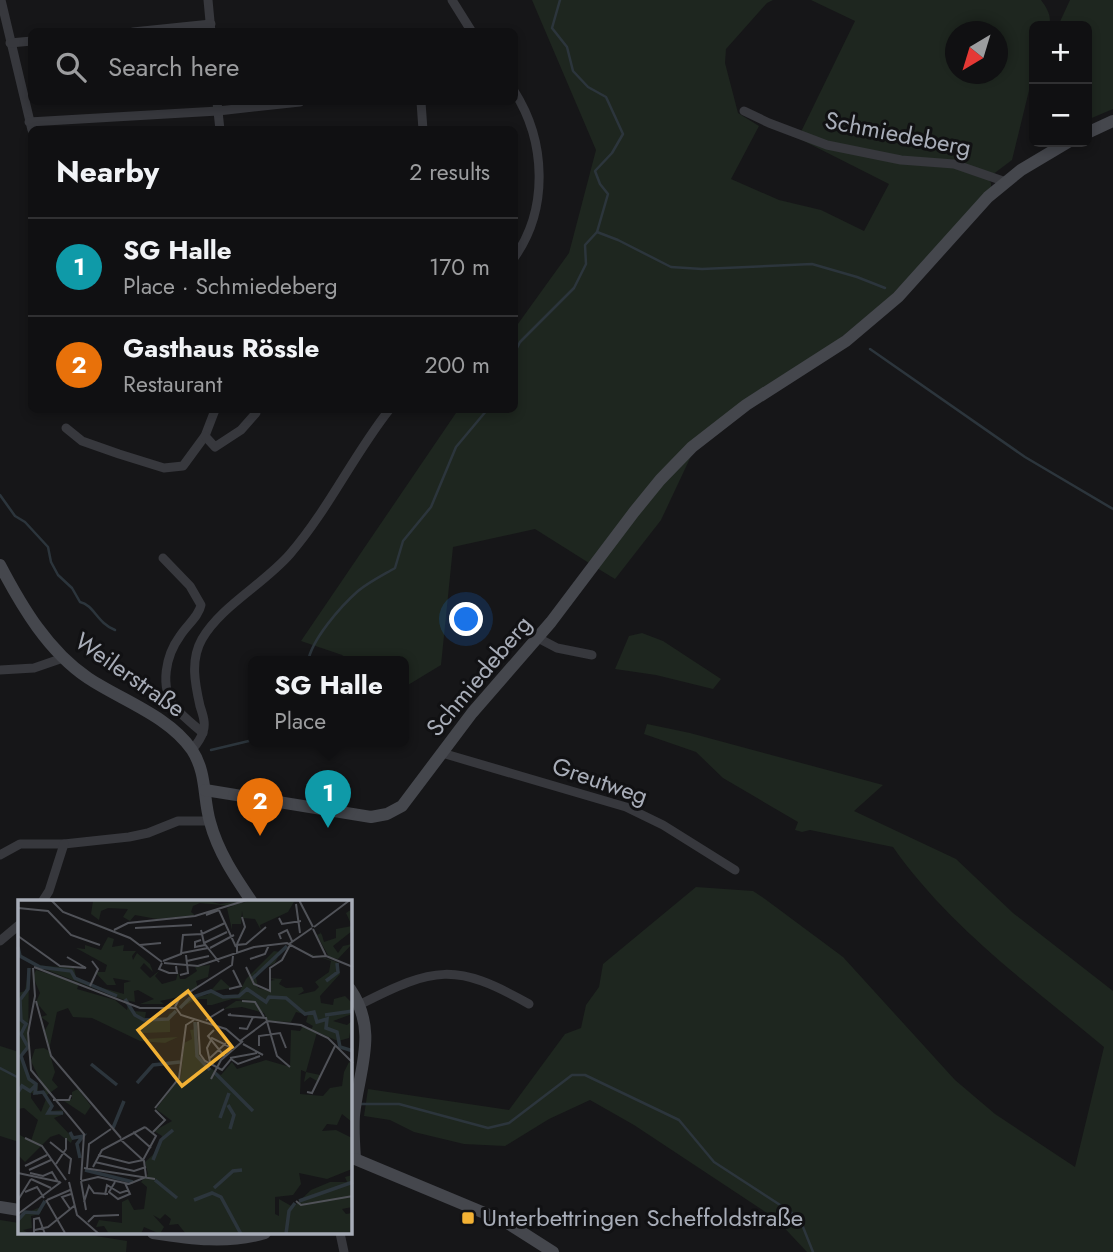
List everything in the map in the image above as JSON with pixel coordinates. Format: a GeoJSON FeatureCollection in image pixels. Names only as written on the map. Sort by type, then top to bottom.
{"type":"FeatureCollection","features":[{"type":"Feature","properties":{"kind":"street"},"geometry":{"type":"LineString","coordinates":[[1,0],[30,126],[238,105]]}},
{"type":"Feature","properties":{"kind":"street"},"geometry":{"type":"LineString","coordinates":[[208,0],[211,28]]}},
{"type":"Feature","properties":{"kind":"street"},"geometry":{"type":"LineString","coordinates":[[452,0],[470,28]]}},
{"type":"Feature","properties":{"kind":"street"},"geometry":{"type":"LineString","coordinates":[[10,43],[28,41]]}},
{"type":"Feature","properties":{"kind":"street"},"geometry":{"type":"LineString","coordinates":[[518,99],[533,131],[539,159],[540,191],[532,227],[518,251]]}},
{"type":"Feature","properties":{"kind":"street"},"geometry":{"type":"LineString","coordinates":[[421,105],[423,126]]}},
{"type":"Feature","properties":{"kind":"street"},"geometry":{"type":"LineString","coordinates":[[218,106],[220,126]]}},
{"type":"Feature","properties":{"kind":"street","name":"Schmiedeberg"},"geometry":{"type":"LineString","coordinates":[[744,111],[827,145],[901,160],[954,164],[1006,182]]}},
{"type":"Feature","properties":{"kind":"street"},"geometry":{"type":"LineString","coordinates":[[1092,131],[1113,121]]}},
{"type":"Feature","properties":{"kind":"street","name":"Schmiedeberg"},"geometry":{"type":"LineString","coordinates":[[205,790],[372,817],[387,814],[402,806],[472,713],[538,638],[660,480],[692,447],[719,424],[846,341],[887,306],[988,197],[1021,170],[1060,147]]}},
{"type":"Feature","properties":{"kind":"street"},"geometry":{"type":"LineString","coordinates":[[66,428],[82,442],[164,468],[183,466],[205,436],[214,413]]}},
{"type":"Feature","properties":{"kind":"street"},"geometry":{"type":"LineString","coordinates":[[205,436],[215,447],[241,430],[255,413]]}},
{"type":"Feature","properties":{"kind":"street"},"geometry":{"type":"LineString","coordinates":[[192,750],[204,733],[205,723],[194,675],[195,657],[201,641],[217,620],[289,555],[330,500],[371,433],[387,413]]}},
{"type":"Feature","properties":{"kind":"street"},"geometry":{"type":"LineString","coordinates":[[163,558],[190,586],[201,605],[200,611],[170,652],[166,679],[173,706],[204,733]]}},
{"type":"Feature","properties":{"kind":"street","name":"Weilerstraße"},"geometry":{"type":"LineString","coordinates":[[0,565],[35,624],[63,658],[102,687],[158,720],[192,750],[202,769],[209,821],[229,867],[251,900]]}},
{"type":"Feature","properties":{"kind":"street"},"geometry":{"type":"LineString","coordinates":[[538,638],[556,648],[592,655]]}},
{"type":"Feature","properties":{"kind":"street"},"geometry":{"type":"LineString","coordinates":[[0,670],[34,668],[63,658]]}},
{"type":"Feature","properties":{"kind":"street","name":"Greutweg"},"geometry":{"type":"LineString","coordinates":[[442,753],[586,793],[626,807],[663,825],[735,870]]}},
{"type":"Feature","properties":{"kind":"street"},"geometry":{"type":"LineString","coordinates":[[0,855],[20,844],[64,844],[148,834],[178,821],[209,821]]}},
{"type":"Feature","properties":{"kind":"street"},"geometry":{"type":"LineString","coordinates":[[43,900],[64,844]]}},
{"type":"Feature","properties":{"kind":"street"},"geometry":{"type":"LineString","coordinates":[[0,942],[18,926]]}},
{"type":"Feature","properties":{"kind":"street"},"geometry":{"type":"LineString","coordinates":[[360,1004],[405,982],[448,974],[472,977],[500,987],[529,1004]]}},
{"type":"Feature","properties":{"kind":"street"},"geometry":{"type":"LineString","coordinates":[[352,992],[360,1004],[366,1035],[354,1116],[353,1162],[506,1222],[553,1252]]}},
{"type":"Feature","properties":{"kind":"street"},"geometry":{"type":"LineString","coordinates":[[0,1207],[18,1210]]}},
{"type":"Feature","properties":{"kind":"street"},"geometry":{"type":"LineString","coordinates":[[161,1234],[216,1241],[262,1234]]}},
{"type":"Feature","properties":{"kind":"street"},"geometry":{"type":"LineString","coordinates":[[340,1234],[344,1252]]}},
{"type":"Feature","properties":{"kind":"shaded area"},"geometry":{"type":"Polygon","coordinates":[[[532,0],[773,0],[767,3],[726,49],[725,63],[738,113],[759,126],[731,179],[779,200],[821,210],[864,231],[889,184],[798,138],[855,21],[811,0],[1041,0],[1047,9],[1050,21],[1029,21],[1029,90],[1012,160],[988,178],[991,188],[892,295],[838,340],[754,393],[695,438],[589,563],[535,529],[453,547],[441,665],[409,684],[409,656],[343,656],[301,641],[456,413],[518,413],[518,324],[569,253],[596,150],[532,0]]]}},
{"type":"Feature","properties":{"kind":"shaded area"},"geometry":{"type":"Polygon","coordinates":[[[1070,0],[1113,0],[1113,109],[1092,118],[1092,21],[1060,21],[1070,0]]]}},
{"type":"Feature","properties":{"kind":"shaded area"},"geometry":{"type":"Polygon","coordinates":[[[692,454],[661,520],[615,579],[597,568],[662,484],[692,454]]]}},
{"type":"Feature","properties":{"kind":"shaded area"},"geometry":{"type":"Polygon","coordinates":[[[642,633],[663,641],[721,679],[713,689],[656,675],[615,669],[629,636],[642,633]]]}},
{"type":"Feature","properties":{"kind":"shaded area"},"geometry":{"type":"Polygon","coordinates":[[[647,724],[883,785],[854,811],[956,859],[1013,913],[1113,991],[1113,1252],[807,1252],[776,1219],[634,1125],[590,1100],[549,1119],[505,1146],[464,1144],[414,1132],[390,1120],[364,1116],[368,1089],[509,1110],[565,1034],[581,1028],[586,1005],[599,987],[603,964],[696,887],[753,891],[843,957],[955,1080],[995,1114],[1075,1167],[1104,1047],[1019,978],[965,929],[915,876],[893,847],[810,830],[795,830],[798,822],[723,778],[696,752],[644,734],[647,724]]]}},
{"type":"Feature","properties":{"kind":"shaded area"},"geometry":{"type":"Polygon","coordinates":[[[0,1046],[18,1052],[18,1142],[0,1136],[0,1046]]]}},
{"type":"Feature","properties":{"kind":"shaded area"},"geometry":{"type":"Polygon","coordinates":[[[0,1220],[18,1223],[18,1234],[83,1234],[127,1241],[126,1252],[0,1252],[0,1220]]]}},
{"type":"Feature","properties":{"kind":"waterway"},"geometry":{"type":"LineString","coordinates":[[518,346],[574,288],[586,264],[585,245],[597,232],[608,194],[595,171],[612,153],[623,134],[606,97],[588,87],[573,71],[567,47],[552,28],[560,0]]}},
{"type":"Feature","properties":{"kind":"waterway"},"geometry":{"type":"LineString","coordinates":[[597,232],[671,267],[702,269],[812,264],[885,288]]}},
{"type":"Feature","properties":{"kind":"waterway"},"geometry":{"type":"LineString","coordinates":[[870,349],[1025,457],[1113,509]]}},
{"type":"Feature","properties":{"kind":"waterway"},"geometry":{"type":"LineString","coordinates":[[309,656],[321,634],[343,605],[362,588],[395,568],[403,541],[431,507],[456,447],[484,413]]}},
{"type":"Feature","properties":{"kind":"waterway"},"geometry":{"type":"LineString","coordinates":[[0,495],[15,516],[25,522],[48,547],[51,562],[58,575],[72,588],[80,602],[115,630]]}},
{"type":"Feature","properties":{"kind":"waterway"},"geometry":{"type":"LineString","coordinates":[[211,750],[248,741]]}},
{"type":"Feature","properties":{"kind":"waterway"},"geometry":{"type":"LineString","coordinates":[[0,1068],[18,1077]]}},
{"type":"Feature","properties":{"kind":"waterway"},"geometry":{"type":"LineString","coordinates":[[360,1104],[399,1104],[488,1128],[509,1123],[572,1075],[585,1075],[679,1120],[714,1162],[791,1212],[803,1227],[813,1252]]}},
{"type":"Feature","properties":{"kind":"place","name":"SG Halle"},"geometry":{"type":"Point","coordinates":[328,828]}},
{"type":"Feature","properties":{"kind":"place","name":"Gasthaus Rössle"},"geometry":{"type":"Point","coordinates":[260,836]}},
{"type":"Feature","properties":{"kind":"place","name":"Unterbettringen Scheffoldstraße"},"geometry":{"type":"Point","coordinates":[468,1218]}}]}
